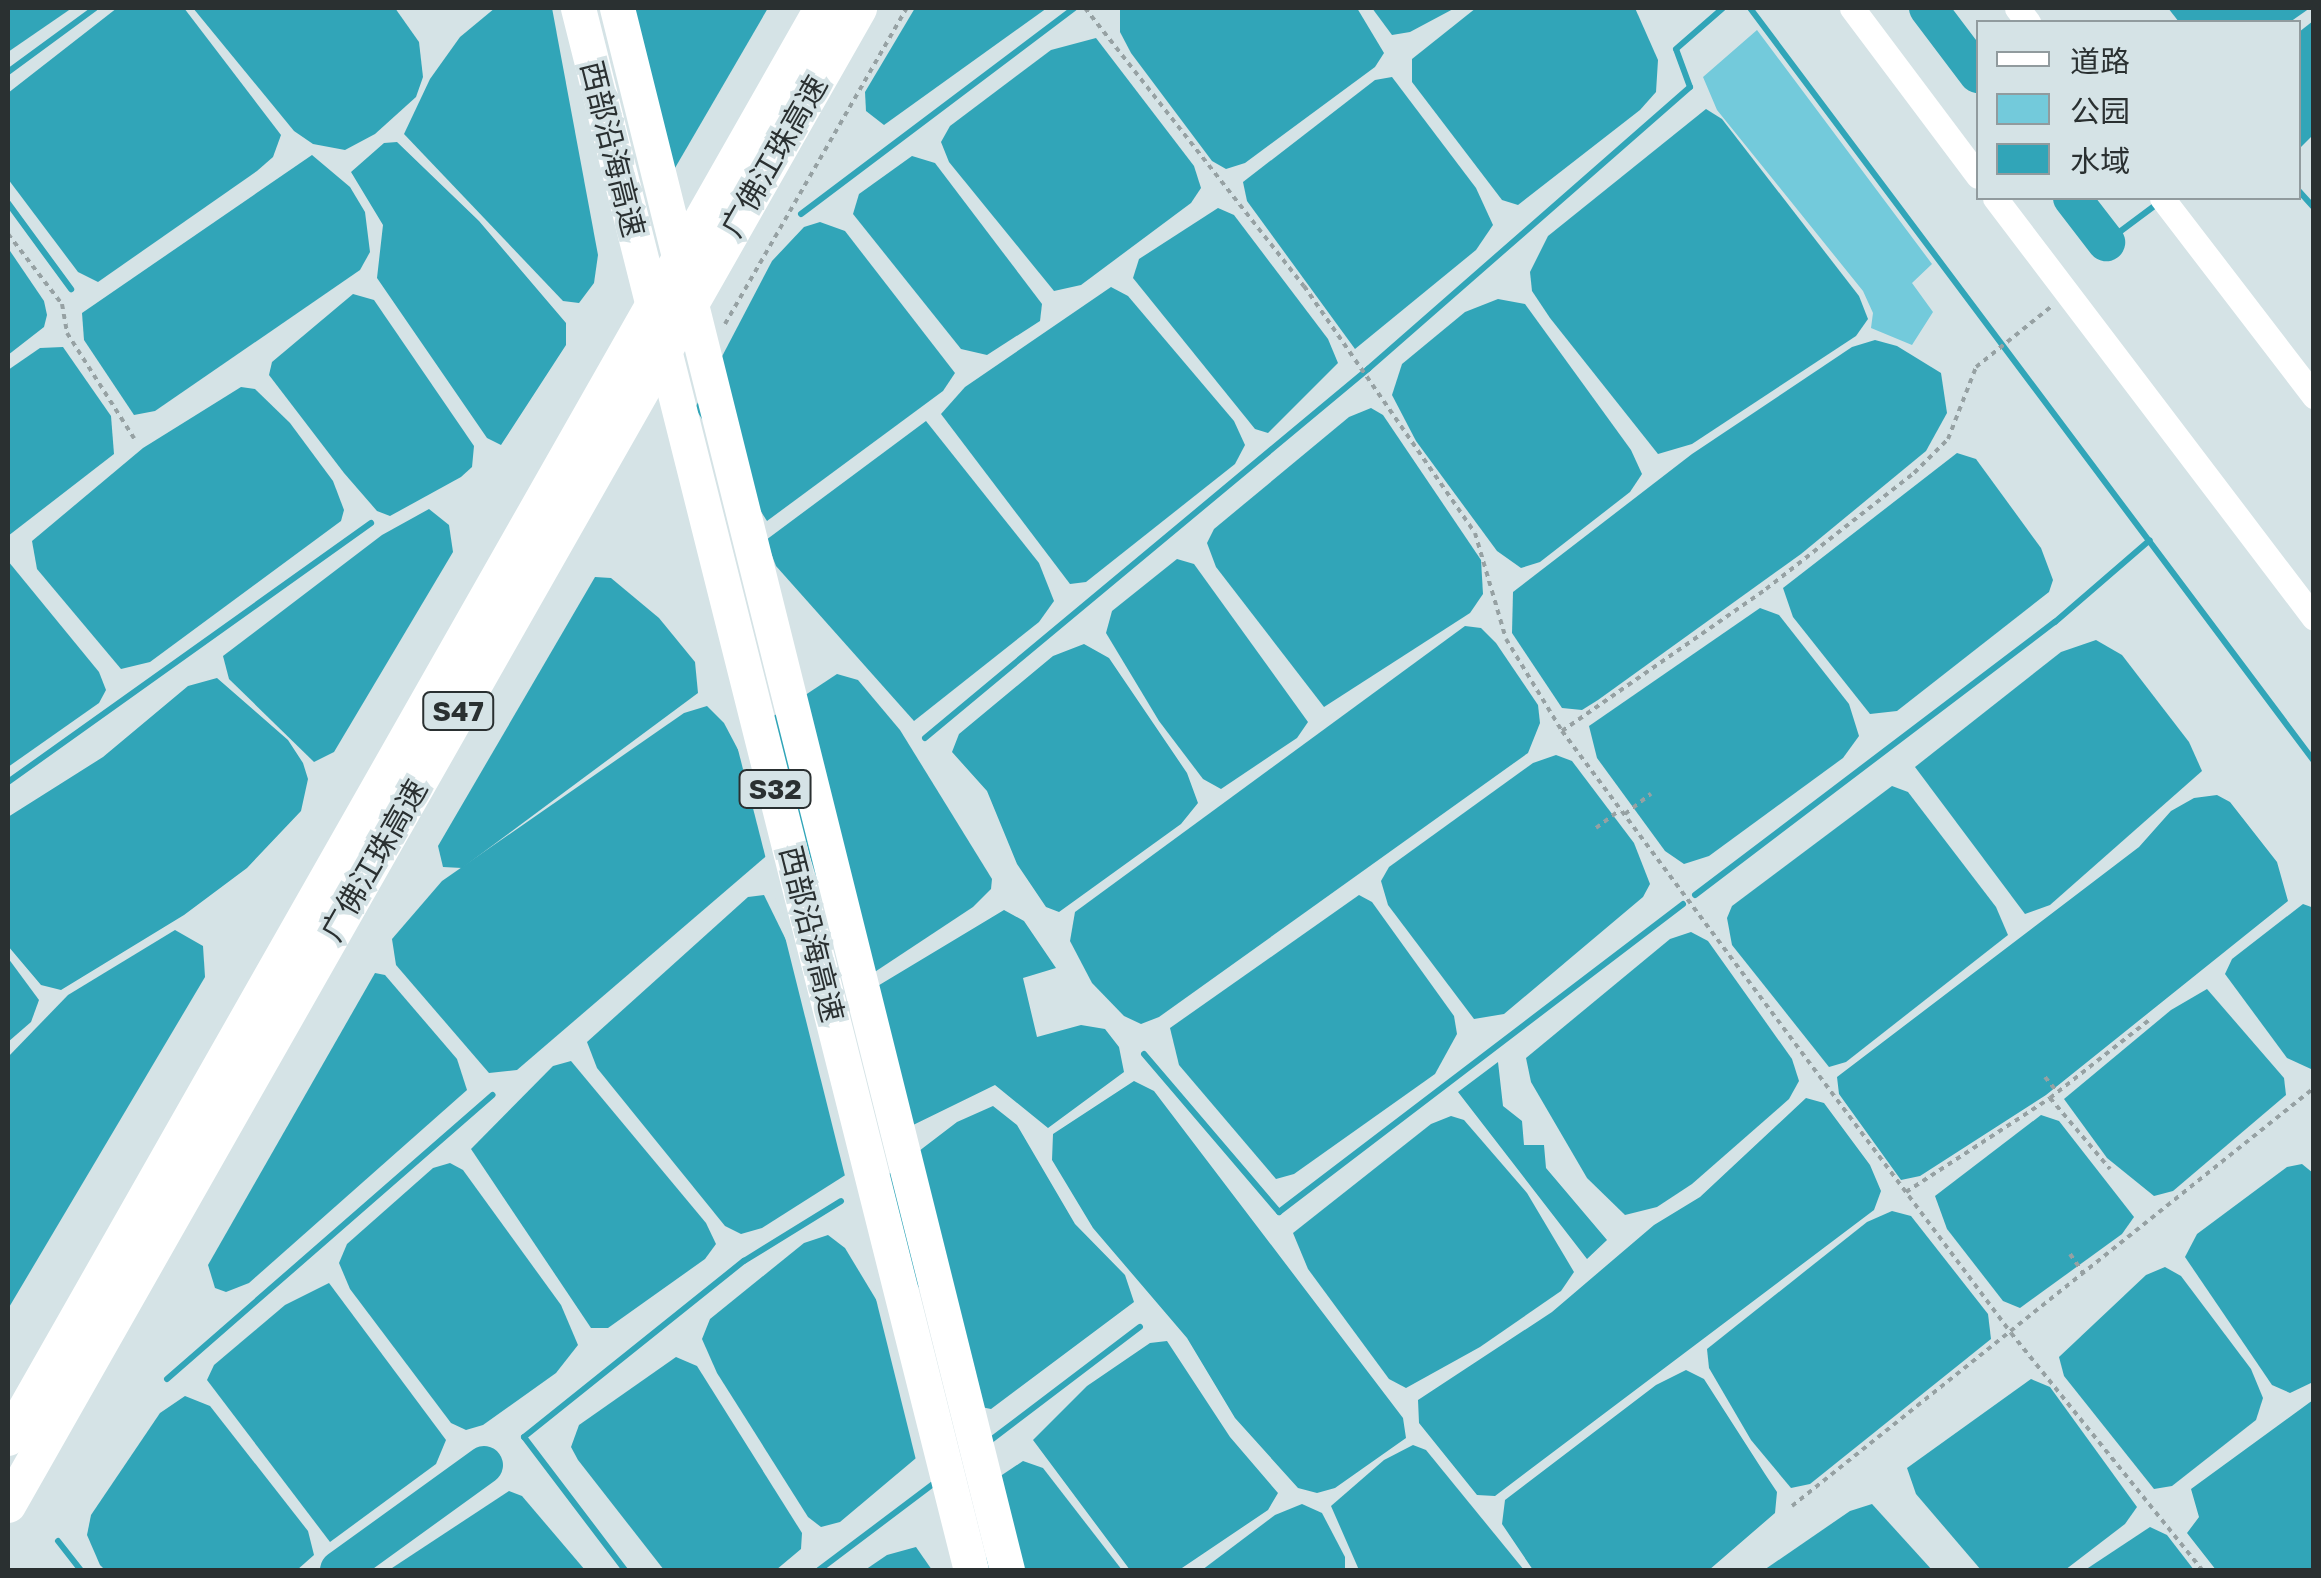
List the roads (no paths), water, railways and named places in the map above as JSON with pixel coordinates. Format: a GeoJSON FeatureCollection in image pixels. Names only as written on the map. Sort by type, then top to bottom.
{"type":"FeatureCollection","features":[{"type":"Feature","properties":{"kind":"highway","name":"西部沿海高速"},"geometry":{"type":"LineString","coordinates":[[578,8],[972,1570]]}},
{"type":"Feature","properties":{"kind":"highway","name":"西部沿海高速"},"geometry":{"type":"LineString","coordinates":[[617,8],[1007,1570]]}},
{"type":"Feature","properties":{"kind":"highway","name":"广佛江珠高速"},"geometry":{"type":"LineString","coordinates":[[8,1504],[44,1406],[821,8]]}},
{"type":"Feature","properties":{"kind":"highway","name":"广佛江珠高速"},"geometry":{"type":"LineString","coordinates":[[8,1438],[44,1406],[859,8]]}},
{"type":"Feature","properties":{"kind":"street"},"geometry":{"type":"LineString","coordinates":[[1852,8],[1976,173]]}},
{"type":"Feature","properties":{"kind":"street"},"geometry":{"type":"LineString","coordinates":[[1996,200],[2314,618]]}},
{"type":"Feature","properties":{"kind":"street"},"geometry":{"type":"LineString","coordinates":[[2164,200],[2314,396]]}},
{"type":"Feature","properties":{"kind":"water"},"geometry":{"type":"Polygon","coordinates":[[[8,8],[72,8],[8,52],[8,8]]]}},
{"type":"Feature","properties":{"kind":"water"},"geometry":{"type":"Polygon","coordinates":[[[117,8],[184,8],[281,135],[273,157],[257,171],[98,282],[78,272],[8,179],[8,93],[117,8]]]}},
{"type":"Feature","properties":{"kind":"water"},"geometry":{"type":"Polygon","coordinates":[[[193,8],[395,8],[419,42],[423,77],[416,97],[375,134],[345,150],[313,144],[294,131],[193,8]]]}},
{"type":"Feature","properties":{"kind":"water"},"geometry":{"type":"Polygon","coordinates":[[[495,8],[552,8],[598,255],[594,283],[579,303],[563,301],[404,134],[430,79],[460,37],[495,8]]]}},
{"type":"Feature","properties":{"kind":"water"},"geometry":{"type":"Polygon","coordinates":[[[626,8],[768,8],[668,180],[626,8]]]}},
{"type":"Feature","properties":{"kind":"water"},"geometry":{"type":"Polygon","coordinates":[[[915,8],[1047,8],[884,125],[866,111],[865,92],[915,8]]]}},
{"type":"Feature","properties":{"kind":"water"},"geometry":{"type":"Polygon","coordinates":[[[1120,8],[1357,8],[1384,53],[1375,67],[1245,163],[1226,169],[1212,161],[1131,53],[1120,32],[1120,8]]]}},
{"type":"Feature","properties":{"kind":"water"},"geometry":{"type":"Polygon","coordinates":[[[1372,8],[1455,8],[1410,32],[1392,35],[1372,8]]]}},
{"type":"Feature","properties":{"kind":"water"},"geometry":{"type":"Polygon","coordinates":[[[1476,8],[1635,8],[1658,60],[1656,92],[1640,110],[1518,205],[1502,200],[1412,82],[1412,59],[1476,8]]]}},
{"type":"Feature","properties":{"kind":"water"},"geometry":{"type":"Polygon","coordinates":[[[2168,8],[2310,8],[2293,20],[2177,20],[2168,8]]]}},
{"type":"Feature","properties":{"kind":"water"},"geometry":{"type":"Polygon","coordinates":[[[2313,21],[2313,135],[2301,147],[2301,30],[2313,21]]]}},
{"type":"Feature","properties":{"kind":"water"},"geometry":{"type":"Polygon","coordinates":[[[1096,38],[1194,166],[1201,188],[1191,203],[1081,285],[1054,291],[949,162],[941,142],[950,126],[1051,50],[1096,38]]]}},
{"type":"Feature","properties":{"kind":"water"},"geometry":{"type":"Polygon","coordinates":[[[1392,77],[1476,188],[1493,225],[1476,250],[1355,349],[1247,201],[1243,182],[1375,80],[1392,77]]]}},
{"type":"Feature","properties":{"kind":"water"},"geometry":{"type":"Polygon","coordinates":[[[1706,109],[1722,119],[1859,296],[1868,319],[1856,336],[1692,444],[1658,454],[1550,318],[1532,291],[1530,272],[1548,236],[1706,109]]]}},
{"type":"Feature","properties":{"kind":"water"},"geometry":{"type":"Polygon","coordinates":[[[397,142],[479,221],[566,323],[566,345],[501,445],[487,438],[377,278],[383,225],[351,172],[384,143],[397,142]]]}},
{"type":"Feature","properties":{"kind":"water"},"geometry":{"type":"Polygon","coordinates":[[[312,155],[350,187],[365,212],[370,252],[360,270],[155,411],[134,415],[84,340],[82,313],[312,155]]]}},
{"type":"Feature","properties":{"kind":"water"},"geometry":{"type":"Polygon","coordinates":[[[912,156],[935,163],[1042,304],[1040,321],[987,355],[961,349],[853,214],[859,194],[912,156]]]}},
{"type":"Feature","properties":{"kind":"water"},"geometry":{"type":"Polygon","coordinates":[[[1218,208],[1234,215],[1328,339],[1338,363],[1268,433],[1255,429],[1133,278],[1139,259],[1218,208]]]}},
{"type":"Feature","properties":{"kind":"water"},"geometry":{"type":"Polygon","coordinates":[[[820,222],[845,231],[955,373],[943,391],[767,521],[695,408],[772,261],[804,227],[820,222]]]}},
{"type":"Feature","properties":{"kind":"water"},"geometry":{"type":"Polygon","coordinates":[[[8,248],[44,301],[47,315],[44,327],[8,355],[8,248]]]}},
{"type":"Feature","properties":{"kind":"water"},"geometry":{"type":"Polygon","coordinates":[[[1111,287],[1128,296],[1234,421],[1245,445],[1235,464],[1086,582],[1070,584],[941,414],[965,387],[1111,287]]]}},
{"type":"Feature","properties":{"kind":"water"},"geometry":{"type":"Polygon","coordinates":[[[353,294],[374,300],[474,446],[472,467],[461,477],[390,516],[377,511],[344,473],[269,375],[272,362],[353,294]]]}},
{"type":"Feature","properties":{"kind":"water"},"geometry":{"type":"Polygon","coordinates":[[[1498,299],[1525,304],[1631,450],[1642,474],[1630,492],[1540,562],[1521,568],[1497,551],[1416,441],[1392,395],[1402,364],[1465,312],[1498,299]]]}},
{"type":"Feature","properties":{"kind":"water"},"geometry":{"type":"Polygon","coordinates":[[[1875,340],[1897,346],[1941,373],[1947,413],[1926,451],[1801,554],[1598,700],[1582,710],[1562,708],[1512,633],[1513,592],[1692,454],[1852,347],[1875,340]]]}},
{"type":"Feature","properties":{"kind":"water"},"geometry":{"type":"Polygon","coordinates":[[[63,347],[111,416],[114,454],[8,536],[8,370],[40,348],[63,347]]]}},
{"type":"Feature","properties":{"kind":"water"},"geometry":{"type":"Polygon","coordinates":[[[241,387],[255,389],[290,423],[333,481],[344,510],[341,521],[150,662],[121,669],[37,569],[32,541],[143,448],[241,387]]]}},
{"type":"Feature","properties":{"kind":"water"},"geometry":{"type":"Polygon","coordinates":[[[1371,408],[1383,415],[1481,560],[1483,594],[1470,613],[1324,707],[1216,567],[1207,543],[1214,529],[1349,417],[1371,408]]]}},
{"type":"Feature","properties":{"kind":"water"},"geometry":{"type":"Polygon","coordinates":[[[926,421],[1039,563],[1054,601],[1039,622],[914,721],[776,566],[766,540],[926,421]]]}},
{"type":"Feature","properties":{"kind":"water"},"geometry":{"type":"Polygon","coordinates":[[[1957,453],[1976,459],[2041,548],[2053,580],[2049,592],[1897,711],[1870,714],[1793,617],[1783,588],[1957,453]]]}},
{"type":"Feature","properties":{"kind":"water"},"geometry":{"type":"Polygon","coordinates":[[[429,509],[449,525],[453,552],[334,752],[314,762],[229,679],[223,656],[382,535],[429,509]]]}},
{"type":"Feature","properties":{"kind":"water"},"geometry":{"type":"Polygon","coordinates":[[[1177,559],[1194,564],[1308,722],[1297,738],[1221,789],[1203,779],[1159,721],[1106,633],[1112,611],[1177,559]]]}},
{"type":"Feature","properties":{"kind":"water"},"geometry":{"type":"Polygon","coordinates":[[[8,561],[99,672],[106,690],[99,703],[8,767],[8,561]]]}},
{"type":"Feature","properties":{"kind":"water"},"geometry":{"type":"Polygon","coordinates":[[[595,577],[611,578],[659,618],[695,662],[698,693],[462,868],[443,867],[438,846],[595,577]]]}},
{"type":"Feature","properties":{"kind":"water"},"geometry":{"type":"Polygon","coordinates":[[[1760,608],[1779,615],[1849,704],[1859,736],[1843,758],[1709,856],[1684,864],[1665,851],[1597,758],[1589,726],[1760,608]]]}},
{"type":"Feature","properties":{"kind":"water"},"geometry":{"type":"Polygon","coordinates":[[[1465,626],[1481,628],[1496,643],[1538,705],[1540,723],[1528,753],[1159,1017],[1141,1024],[1124,1016],[1092,983],[1070,941],[1075,912],[1465,626]]]}},
{"type":"Feature","properties":{"kind":"water"},"geometry":{"type":"Polygon","coordinates":[[[2096,640],[2122,655],[2189,742],[2202,771],[2050,905],[2025,914],[1915,767],[2061,652],[2096,640]]]}},
{"type":"Feature","properties":{"kind":"water"},"geometry":{"type":"Polygon","coordinates":[[[1084,644],[1109,658],[1187,773],[1198,803],[1181,824],[1059,912],[1046,907],[1017,864],[987,791],[952,752],[959,734],[1053,656],[1084,644]]]}},
{"type":"Feature","properties":{"kind":"water"},"geometry":{"type":"Polygon","coordinates":[[[837,674],[858,680],[900,730],[992,879],[991,889],[973,907],[852,987],[766,721],[837,674]]]}},
{"type":"Feature","properties":{"kind":"water"},"geometry":{"type":"Polygon","coordinates":[[[217,678],[288,740],[303,763],[308,779],[301,811],[247,868],[184,915],[61,990],[41,985],[8,946],[8,817],[103,757],[188,686],[217,678]]]}},
{"type":"Feature","properties":{"kind":"water"},"geometry":{"type":"Polygon","coordinates":[[[707,706],[724,723],[773,816],[771,852],[517,1070],[489,1073],[396,965],[392,939],[442,881],[684,713],[707,706]]]}},
{"type":"Feature","properties":{"kind":"water"},"geometry":{"type":"Polygon","coordinates":[[[1556,755],[1572,761],[1634,843],[1650,884],[1643,897],[1504,1014],[1474,1019],[1388,905],[1381,881],[1389,867],[1533,763],[1556,755]]]}},
{"type":"Feature","properties":{"kind":"water"},"geometry":{"type":"Polygon","coordinates":[[[1892,786],[1908,792],[1996,907],[2008,935],[1846,1062],[1829,1067],[1732,945],[1727,918],[1732,906],[1892,786]]]}},
{"type":"Feature","properties":{"kind":"water"},"geometry":{"type":"Polygon","coordinates":[[[2217,795],[2230,802],[2277,862],[2288,901],[2046,1095],[1920,1176],[1901,1180],[1839,1094],[1837,1077],[2139,847],[2171,811],[2194,798],[2217,795]]]}},
{"type":"Feature","properties":{"kind":"water"},"geometry":{"type":"Polygon","coordinates":[[[764,895],[888,1148],[762,1228],[741,1234],[725,1226],[597,1068],[587,1042],[748,897],[764,895]]]}},
{"type":"Feature","properties":{"kind":"water"},"geometry":{"type":"Polygon","coordinates":[[[1359,895],[1372,902],[1454,1016],[1457,1034],[1435,1074],[1294,1174],[1276,1179],[1179,1065],[1170,1028],[1359,895]]]}},
{"type":"Feature","properties":{"kind":"water"},"geometry":{"type":"Polygon","coordinates":[[[2303,904],[2314,908],[2311,1069],[2287,1058],[2225,974],[2232,959],[2303,904]]]}},
{"type":"Feature","properties":{"kind":"water"},"geometry":{"type":"Polygon","coordinates":[[[1004,910],[1024,921],[1056,968],[1023,978],[1037,1037],[1081,1025],[1105,1029],[1119,1047],[1124,1072],[1048,1128],[995,1085],[907,1128],[866,993],[1004,910]]]}},
{"type":"Feature","properties":{"kind":"water"},"geometry":{"type":"Polygon","coordinates":[[[175,930],[203,946],[205,977],[8,1309],[8,1057],[68,995],[175,930]]]}},
{"type":"Feature","properties":{"kind":"water"},"geometry":{"type":"Polygon","coordinates":[[[1691,932],[1708,941],[1792,1059],[1799,1081],[1789,1099],[1692,1184],[1657,1207],[1625,1215],[1587,1178],[1531,1082],[1526,1058],[1670,939],[1691,932]]]}},
{"type":"Feature","properties":{"kind":"water"},"geometry":{"type":"Polygon","coordinates":[[[8,958],[39,1000],[31,1022],[8,1042],[8,958]]]}},
{"type":"Feature","properties":{"kind":"water"},"geometry":{"type":"Polygon","coordinates":[[[375,973],[385,975],[457,1059],[467,1090],[249,1283],[226,1292],[215,1288],[208,1265],[375,973]]]}},
{"type":"Feature","properties":{"kind":"water"},"geometry":{"type":"Polygon","coordinates":[[[2207,989],[2284,1078],[2286,1095],[2173,1191],[2154,1196],[2107,1158],[2064,1099],[2171,1010],[2207,989]]]}},
{"type":"Feature","properties":{"kind":"water"},"geometry":{"type":"Polygon","coordinates":[[[571,1061],[706,1223],[716,1244],[705,1259],[608,1328],[591,1328],[471,1149],[553,1066],[571,1061]]]}},
{"type":"Feature","properties":{"kind":"water"},"geometry":{"type":"Polygon","coordinates":[[[1498,1062],[1503,1106],[1522,1121],[1524,1145],[1544,1145],[1546,1168],[1607,1240],[1587,1259],[1458,1092],[1498,1062]]]}},
{"type":"Feature","properties":{"kind":"water"},"geometry":{"type":"Polygon","coordinates":[[[1134,1081],[1154,1091],[1403,1418],[1406,1438],[1335,1488],[1317,1493],[1298,1488],[1235,1418],[1187,1338],[1093,1228],[1052,1160],[1053,1134],[1134,1081]]]}},
{"type":"Feature","properties":{"kind":"water"},"geometry":{"type":"Polygon","coordinates":[[[1806,1098],[1824,1103],[1870,1165],[1881,1191],[1874,1210],[1495,1496],[1477,1495],[1419,1423],[1418,1400],[1552,1312],[1654,1225],[1700,1197],[1806,1098]]]}},
{"type":"Feature","properties":{"kind":"water"},"geometry":{"type":"Polygon","coordinates":[[[993,1106],[1017,1125],[1075,1224],[1125,1275],[1134,1302],[991,1409],[981,1407],[868,1190],[957,1122],[993,1106]]]}},
{"type":"Feature","properties":{"kind":"water"},"geometry":{"type":"Polygon","coordinates":[[[2041,1115],[2059,1121],[2134,1217],[2122,1234],[2020,1308],[2003,1301],[1947,1229],[1935,1196],[2041,1115]]]}},
{"type":"Feature","properties":{"kind":"water"},"geometry":{"type":"Polygon","coordinates":[[[1451,1116],[1464,1120],[1527,1193],[1574,1272],[1561,1291],[1480,1347],[1406,1388],[1389,1379],[1308,1269],[1293,1233],[1431,1124],[1451,1116]]]}},
{"type":"Feature","properties":{"kind":"water"},"geometry":{"type":"Polygon","coordinates":[[[450,1163],[463,1170],[561,1305],[578,1345],[556,1373],[483,1425],[466,1430],[451,1423],[350,1289],[339,1263],[347,1244],[433,1168],[450,1163]]]}},
{"type":"Feature","properties":{"kind":"water"},"geometry":{"type":"Polygon","coordinates":[[[2302,1164],[2313,1173],[2313,1382],[2290,1393],[2272,1385],[2185,1257],[2197,1234],[2287,1167],[2302,1164]]]}},
{"type":"Feature","properties":{"kind":"water"},"geometry":{"type":"Polygon","coordinates":[[[1892,1211],[1911,1216],[1988,1314],[1991,1339],[1810,1484],[1791,1488],[1751,1440],[1709,1368],[1707,1349],[1867,1222],[1892,1211]]]}},
{"type":"Feature","properties":{"kind":"water"},"geometry":{"type":"Polygon","coordinates":[[[828,1235],[845,1248],[953,1427],[840,1522],[821,1527],[808,1517],[717,1373],[702,1339],[710,1319],[804,1243],[828,1235]]]}},
{"type":"Feature","properties":{"kind":"water"},"geometry":{"type":"Polygon","coordinates":[[[2165,1267],[2181,1276],[2251,1369],[2263,1398],[2256,1420],[2172,1486],[2154,1489],[2064,1376],[2059,1357],[2146,1275],[2165,1267]]]}},
{"type":"Feature","properties":{"kind":"water"},"geometry":{"type":"Polygon","coordinates":[[[329,1283],[446,1440],[436,1464],[330,1542],[207,1380],[214,1365],[285,1305],[329,1283]]]}},
{"type":"Feature","properties":{"kind":"water"},"geometry":{"type":"Polygon","coordinates":[[[1167,1341],[1230,1437],[1278,1493],[1268,1510],[1179,1570],[1130,1570],[1033,1440],[1087,1386],[1150,1343],[1167,1341]]]}},
{"type":"Feature","properties":{"kind":"water"},"geometry":{"type":"Polygon","coordinates":[[[676,1357],[697,1366],[802,1533],[801,1549],[776,1570],[664,1570],[571,1447],[579,1425],[676,1357]]]}},
{"type":"Feature","properties":{"kind":"water"},"geometry":{"type":"Polygon","coordinates":[[[1686,1370],[1704,1379],[1777,1492],[1775,1513],[1709,1570],[1533,1570],[1502,1524],[1505,1500],[1656,1385],[1686,1370]]]}},
{"type":"Feature","properties":{"kind":"water"},"geometry":{"type":"Polygon","coordinates":[[[2031,1379],[2050,1387],[2137,1507],[2125,1524],[2065,1570],[1981,1570],[1916,1494],[1907,1468],[2031,1379]]]}},
{"type":"Feature","properties":{"kind":"water"},"geometry":{"type":"Polygon","coordinates":[[[185,1396],[210,1406],[308,1531],[314,1555],[297,1570],[105,1570],[100,1565],[87,1535],[91,1515],[160,1413],[185,1396]]]}},
{"type":"Feature","properties":{"kind":"water"},"geometry":{"type":"Polygon","coordinates":[[[2313,1400],[2313,1570],[2216,1570],[2187,1533],[2199,1517],[2191,1489],[2313,1400]]]}},
{"type":"Feature","properties":{"kind":"water"},"geometry":{"type":"Polygon","coordinates":[[[1413,1445],[1426,1450],[1524,1570],[1359,1570],[1331,1506],[1384,1460],[1413,1445]]]}},
{"type":"Feature","properties":{"kind":"water"},"geometry":{"type":"Polygon","coordinates":[[[1023,1461],[1043,1468],[1122,1570],[985,1570],[996,1479],[1023,1461]]]}},
{"type":"Feature","properties":{"kind":"water"},"geometry":{"type":"Polygon","coordinates":[[[509,1491],[522,1496],[585,1570],[389,1570],[509,1491]]]}},
{"type":"Feature","properties":{"kind":"water"},"geometry":{"type":"Polygon","coordinates":[[[1302,1504],[1322,1513],[1345,1557],[1345,1570],[1202,1570],[1275,1515],[1302,1504]]]}},
{"type":"Feature","properties":{"kind":"water"},"geometry":{"type":"Polygon","coordinates":[[[1872,1504],[1932,1570],[1764,1570],[1850,1511],[1872,1504]]]}},
{"type":"Feature","properties":{"kind":"water"},"geometry":{"type":"Polygon","coordinates":[[[2150,1527],[2167,1535],[2194,1570],[2085,1570],[2150,1527]]]}},
{"type":"Feature","properties":{"kind":"water"},"geometry":{"type":"Polygon","coordinates":[[[916,1547],[932,1570],[865,1570],[887,1555],[916,1547]]]}},
{"type":"Feature","properties":{"kind":"waterway"},"geometry":{"type":"LineString","coordinates":[[8,72],[95,8]]}},
{"type":"Feature","properties":{"kind":"waterway"},"geometry":{"type":"LineString","coordinates":[[801,214],[1074,8]]}},
{"type":"Feature","properties":{"kind":"waterway"},"geometry":{"type":"LineString","coordinates":[[925,738],[1368,369],[1690,87],[1676,49],[1723,8]]}},
{"type":"Feature","properties":{"kind":"waterway"},"geometry":{"type":"LineString","coordinates":[[1750,8],[2314,761]]}},
{"type":"Feature","properties":{"kind":"waterway"},"geometry":{"type":"LineString","coordinates":[[1928,8],[1976,71]]}},
{"type":"Feature","properties":{"kind":"waterway"},"geometry":{"type":"LineString","coordinates":[[2301,193],[2314,208]]}},
{"type":"Feature","properties":{"kind":"waterway"},"geometry":{"type":"LineString","coordinates":[[2074,200],[2106,242]]}},
{"type":"Feature","properties":{"kind":"waterway"},"geometry":{"type":"LineString","coordinates":[[8,203],[71,289]]}},
{"type":"Feature","properties":{"kind":"waterway"},"geometry":{"type":"LineString","coordinates":[[2106,242],[2157,204]]}},
{"type":"Feature","properties":{"kind":"waterway"},"geometry":{"type":"LineString","coordinates":[[8,782],[371,523]]}},
{"type":"Feature","properties":{"kind":"waterway"},"geometry":{"type":"LineString","coordinates":[[1695,895],[2055,622],[2150,540]]}},
{"type":"Feature","properties":{"kind":"waterway"},"geometry":{"type":"LineString","coordinates":[[1144,1054],[1279,1212],[1683,904]]}},
{"type":"Feature","properties":{"kind":"waterway"},"geometry":{"type":"LineString","coordinates":[[167,1379],[493,1095]]}},
{"type":"Feature","properties":{"kind":"waterway"},"geometry":{"type":"LineString","coordinates":[[625,1570],[524,1437],[744,1261],[841,1201]]}},
{"type":"Feature","properties":{"kind":"waterway"},"geometry":{"type":"LineString","coordinates":[[987,1443],[1140,1327]]}},
{"type":"Feature","properties":{"kind":"waterway"},"geometry":{"type":"LineString","coordinates":[[339,1570],[484,1465]]}},
{"type":"Feature","properties":{"kind":"waterway"},"geometry":{"type":"LineString","coordinates":[[819,1570],[937,1481]]}},
{"type":"Feature","properties":{"kind":"waterway"},"geometry":{"type":"LineString","coordinates":[[58,1541],[81,1570]]}}]}
